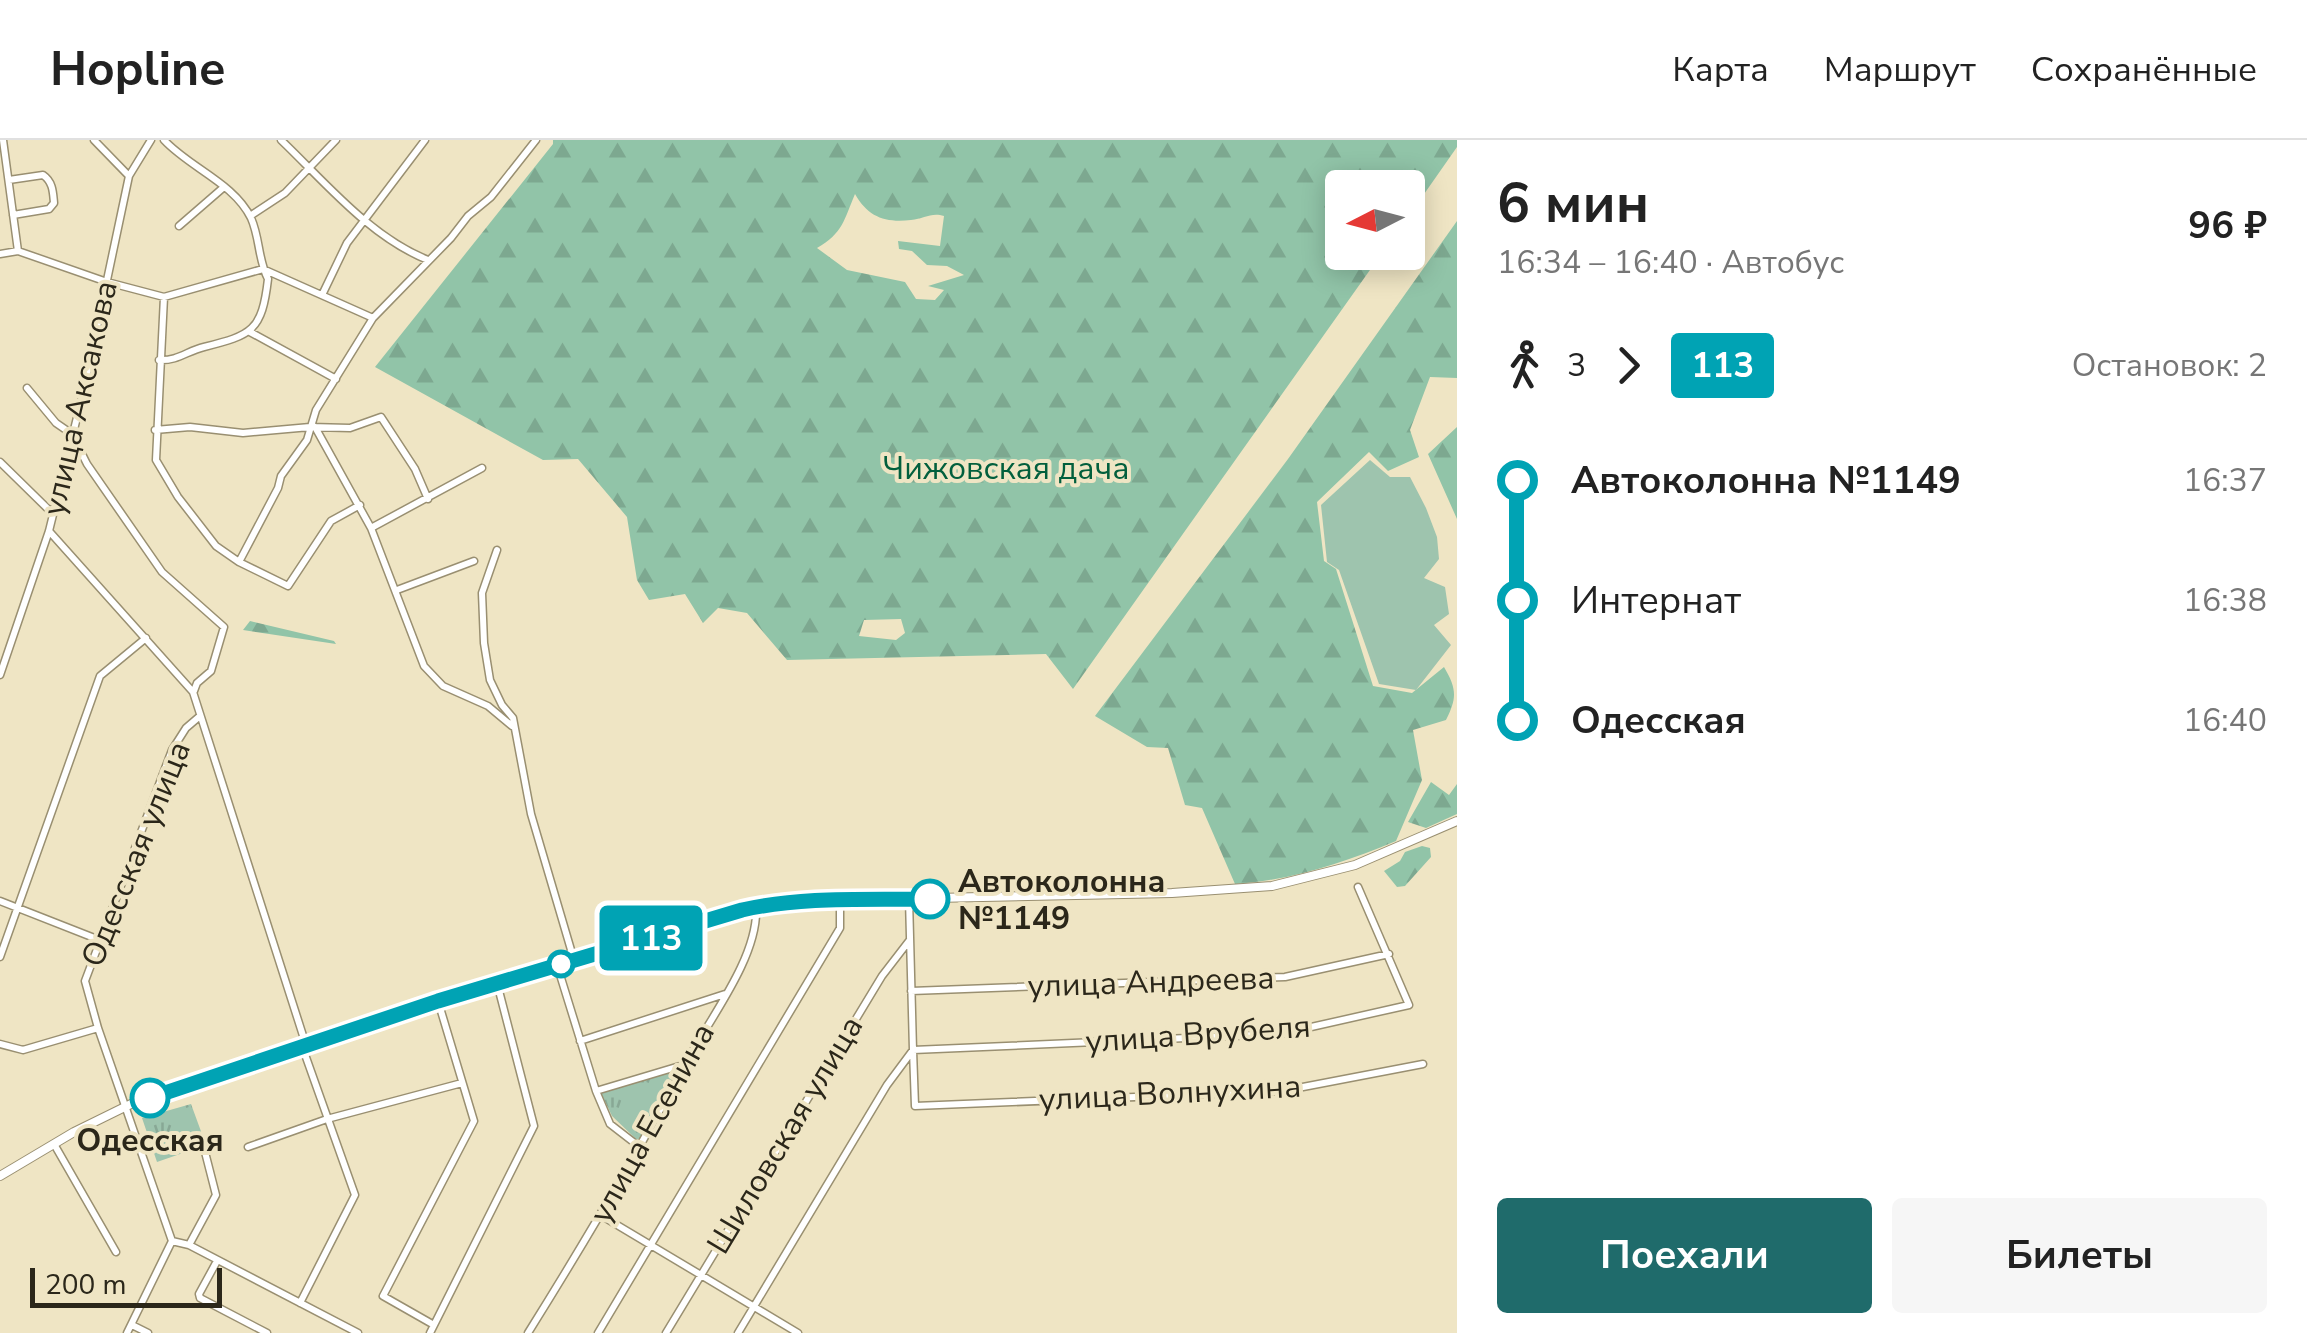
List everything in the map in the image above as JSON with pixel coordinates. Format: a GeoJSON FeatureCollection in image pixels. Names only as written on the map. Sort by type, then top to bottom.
{"type":"FeatureCollection","features":[{"type":"Feature","properties":{"kind":"street"},"geometry":{"type":"LineString","coordinates":[[3,140],[18,251]]}},
{"type":"Feature","properties":{"kind":"street"},"geometry":{"type":"LineString","coordinates":[[94,140],[129,176]]}},
{"type":"Feature","properties":{"kind":"street","name":"улица Аксакова"},"geometry":{"type":"LineString","coordinates":[[0,653],[10,644],[49,531],[129,176],[151,140]]}},
{"type":"Feature","properties":{"kind":"street"},"geometry":{"type":"LineString","coordinates":[[159,360],[180,359],[192,350],[220,345],[250,332],[262,310],[268,285],[250,216],[224,186],[189,164],[164,140]]}},
{"type":"Feature","properties":{"kind":"street"},"geometry":{"type":"LineString","coordinates":[[281,140],[365,220],[399,247],[428,260]]}},
{"type":"Feature","properties":{"kind":"street"},"geometry":{"type":"LineString","coordinates":[[250,216],[285,192],[336,140]]}},
{"type":"Feature","properties":{"kind":"street"},"geometry":{"type":"LineString","coordinates":[[323,293],[347,243],[425,140]]}},
{"type":"Feature","properties":{"kind":"street"},"geometry":{"type":"LineString","coordinates":[[239,562],[281,476],[307,440],[316,410],[373,318],[452,238],[468,216],[491,197],[536,140]]}},
{"type":"Feature","properties":{"kind":"street"},"geometry":{"type":"LineString","coordinates":[[8,180],[43,175],[52,189],[54,203],[50,210],[13,215]]}},
{"type":"Feature","properties":{"kind":"street"},"geometry":{"type":"LineString","coordinates":[[179,226],[224,186]]}},
{"type":"Feature","properties":{"kind":"street"},"geometry":{"type":"LineString","coordinates":[[0,254],[18,251],[107,282],[164,296],[263,270],[373,318]]}},
{"type":"Feature","properties":{"kind":"street"},"geometry":{"type":"LineString","coordinates":[[164,296],[156,460],[178,497],[216,546],[288,586],[330,521],[360,505]]}},
{"type":"Feature","properties":{"kind":"street"},"geometry":{"type":"LineString","coordinates":[[250,332],[336,379]]}},
{"type":"Feature","properties":{"kind":"street"},"geometry":{"type":"LineString","coordinates":[[27,388],[56,423],[72,434],[87,464],[162,572],[224,627],[211,671],[193,692]]}},
{"type":"Feature","properties":{"kind":"street"},"geometry":{"type":"LineString","coordinates":[[155,430],[190,427],[243,433],[350,428],[384,419],[415,469],[428,499]]}},
{"type":"Feature","properties":{"kind":"street"},"geometry":{"type":"LineString","coordinates":[[312,427],[371,528],[432,678],[488,706],[513,726]]}},
{"type":"Feature","properties":{"kind":"street"},"geometry":{"type":"LineString","coordinates":[[0,462],[52,512]]}},
{"type":"Feature","properties":{"kind":"street"},"geometry":{"type":"LineString","coordinates":[[371,528],[482,468]]}},
{"type":"Feature","properties":{"kind":"street"},"geometry":{"type":"LineString","coordinates":[[49,531],[193,692],[327,1119],[355,1195],[300,1303]]}},
{"type":"Feature","properties":{"kind":"street"},"geometry":{"type":"LineString","coordinates":[[497,550],[482,593],[490,680],[513,718],[531,814],[574,960]]}},
{"type":"Feature","properties":{"kind":"street"},"geometry":{"type":"LineString","coordinates":[[397,590],[474,561]]}},
{"type":"Feature","properties":{"kind":"street"},"geometry":{"type":"LineString","coordinates":[[0,957],[100,676],[146,638]]}},
{"type":"Feature","properties":{"kind":"street"},"geometry":{"type":"LineString","coordinates":[[0,675],[10,644]]}},
{"type":"Feature","properties":{"kind":"street","name":"Одесская улица"},"geometry":{"type":"LineString","coordinates":[[172,1241],[85,981],[172,750],[186,728],[200,716]]}},
{"type":"Feature","properties":{"kind":"street"},"geometry":{"type":"LineString","coordinates":[[0,1176],[126,1106],[438,1001],[756,907],[840,900],[1272,886],[1355,865],[1457,821]]}},
{"type":"Feature","properties":{"kind":"street","name":"улица Врубеля"},"geometry":{"type":"LineString","coordinates":[[912,1050],[1280,1034],[1409,1005],[1358,887]]}},
{"type":"Feature","properties":{"kind":"street"},"geometry":{"type":"LineString","coordinates":[[738,1333],[912,1050],[908,899]]}},
{"type":"Feature","properties":{"kind":"street"},"geometry":{"type":"LineString","coordinates":[[598,1333],[840,928],[840,900]]}},
{"type":"Feature","properties":{"kind":"street"},"geometry":{"type":"LineString","coordinates":[[0,901],[102,941]]}},
{"type":"Feature","properties":{"kind":"street","name":"улица Есенина"},"geometry":{"type":"LineString","coordinates":[[528,1333],[602,1216],[725,994],[756,934],[756,907]]}},
{"type":"Feature","properties":{"kind":"street","name":"Шиловская улица"},"geometry":{"type":"LineString","coordinates":[[666,1333],[882,976],[910,940]]}},
{"type":"Feature","properties":{"kind":"street","name":"улица Андреева"},"geometry":{"type":"LineString","coordinates":[[911,991],[1286,977],[1389,954]]}},
{"type":"Feature","properties":{"kind":"street"},"geometry":{"type":"LineString","coordinates":[[557,965],[610,1124],[641,1148]]}},
{"type":"Feature","properties":{"kind":"street"},"geometry":{"type":"LineString","coordinates":[[438,1001],[474,1120],[383,1296],[432,1329],[534,1126],[497,984]]}},
{"type":"Feature","properties":{"kind":"street"},"geometry":{"type":"LineString","coordinates":[[580,1041],[725,994]]}},
{"type":"Feature","properties":{"kind":"street"},"geometry":{"type":"LineString","coordinates":[[0,1044],[23,1050],[98,1028]]}},
{"type":"Feature","properties":{"kind":"street","name":"улица Волнухина"},"geometry":{"type":"LineString","coordinates":[[912,1050],[914,1106],[1282,1091],[1423,1064]]}},
{"type":"Feature","properties":{"kind":"street"},"geometry":{"type":"LineString","coordinates":[[596,1091],[684,1065]]}},
{"type":"Feature","properties":{"kind":"street"},"geometry":{"type":"LineString","coordinates":[[248,1146],[327,1119],[462,1083]]}},
{"type":"Feature","properties":{"kind":"street"},"geometry":{"type":"LineString","coordinates":[[54,1144],[116,1252]]}},
{"type":"Feature","properties":{"kind":"street"},"geometry":{"type":"LineString","coordinates":[[189,1245],[216,1194],[206,1152]]}},
{"type":"Feature","properties":{"kind":"street"},"geometry":{"type":"LineString","coordinates":[[602,1216],[798,1333]]}},
{"type":"Feature","properties":{"kind":"street"},"geometry":{"type":"LineString","coordinates":[[148,1333],[130,1329],[172,1241],[189,1245],[358,1333]]}},
{"type":"Feature","properties":{"kind":"street"},"geometry":{"type":"LineString","coordinates":[[217,1261],[200,1298],[267,1333]]}},
{"type":"Feature","properties":{"kind":"green space","name":"Чижовская дача"},"geometry":{"type":"Polygon","coordinates":[[[553,140],[1457,140],[1457,147],[1425,193],[1425,170],[1325,170],[1325,270],[1370,270],[1073,689],[1046,654],[787,660],[747,613],[718,608],[703,623],[685,594],[649,600],[637,580],[627,517],[578,459],[543,460],[375,367],[553,140]],[[855,194],[838,231],[817,248],[847,270],[905,282],[916,299],[935,300],[944,290],[928,286],[964,275],[947,266],[927,265],[912,251],[899,249],[898,241],[940,246],[944,216],[902,221],[885,219],[866,208],[855,194]],[[901,619],[864,620],[859,636],[896,640],[905,633],[901,619]]]}},
{"type":"Feature","properties":{"kind":"green space"},"geometry":{"type":"Polygon","coordinates":[[[1457,221],[1457,378],[1430,377],[1410,430],[1419,457],[1388,471],[1369,452],[1317,502],[1324,561],[1336,569],[1373,686],[1412,693],[1444,667],[1453,688],[1452,706],[1446,720],[1413,730],[1422,780],[1396,841],[1317,869],[1235,884],[1202,808],[1185,805],[1168,748],[1147,747],[1095,716],[1288,459],[1457,221]]]}},
{"type":"Feature","properties":{"kind":"green space"},"geometry":{"type":"Polygon","coordinates":[[[1457,427],[1457,519],[1428,454],[1457,427]]]}},
{"type":"Feature","properties":{"kind":"green space"},"geometry":{"type":"Polygon","coordinates":[[[1370,460],[1390,477],[1410,477],[1437,537],[1439,559],[1424,578],[1445,587],[1449,614],[1434,625],[1451,645],[1416,690],[1379,684],[1339,570],[1327,562],[1321,505],[1370,460]]]}},
{"type":"Feature","properties":{"kind":"green space"},"geometry":{"type":"Polygon","coordinates":[[[250,621],[334,641],[336,644],[243,630],[250,621]]]}},
{"type":"Feature","properties":{"kind":"green space"},"geometry":{"type":"Polygon","coordinates":[[[1431,782],[1449,795],[1457,784],[1457,814],[1426,828],[1408,822],[1431,782]]]}},
{"type":"Feature","properties":{"kind":"green space"},"geometry":{"type":"Polygon","coordinates":[[[1422,846],[1430,848],[1431,857],[1405,886],[1397,887],[1384,871],[1400,861],[1405,852],[1422,846]]]}},
{"type":"Feature","properties":{"kind":"green space"},"geometry":{"type":"Polygon","coordinates":[[[679,1069],[637,1140],[612,1116],[600,1091],[679,1069]]]}},
{"type":"Feature","properties":{"kind":"green space"},"geometry":{"type":"Polygon","coordinates":[[[191,1104],[206,1145],[157,1162],[142,1118],[191,1104]]]}},
{"type":"Feature","properties":{"kind":"bus line","name":"113"},"geometry":{"type":"LineString","coordinates":[[150,1098],[438,1001],[742,910],[840,900],[930,899]]}},
{"type":"Feature","properties":{"kind":"place","name":"Автоколонна №1149"},"geometry":{"type":"Point","coordinates":[930,899]}},
{"type":"Feature","properties":{"kind":"place","name":"Одесская"},"geometry":{"type":"Point","coordinates":[150,1098]}}]}
